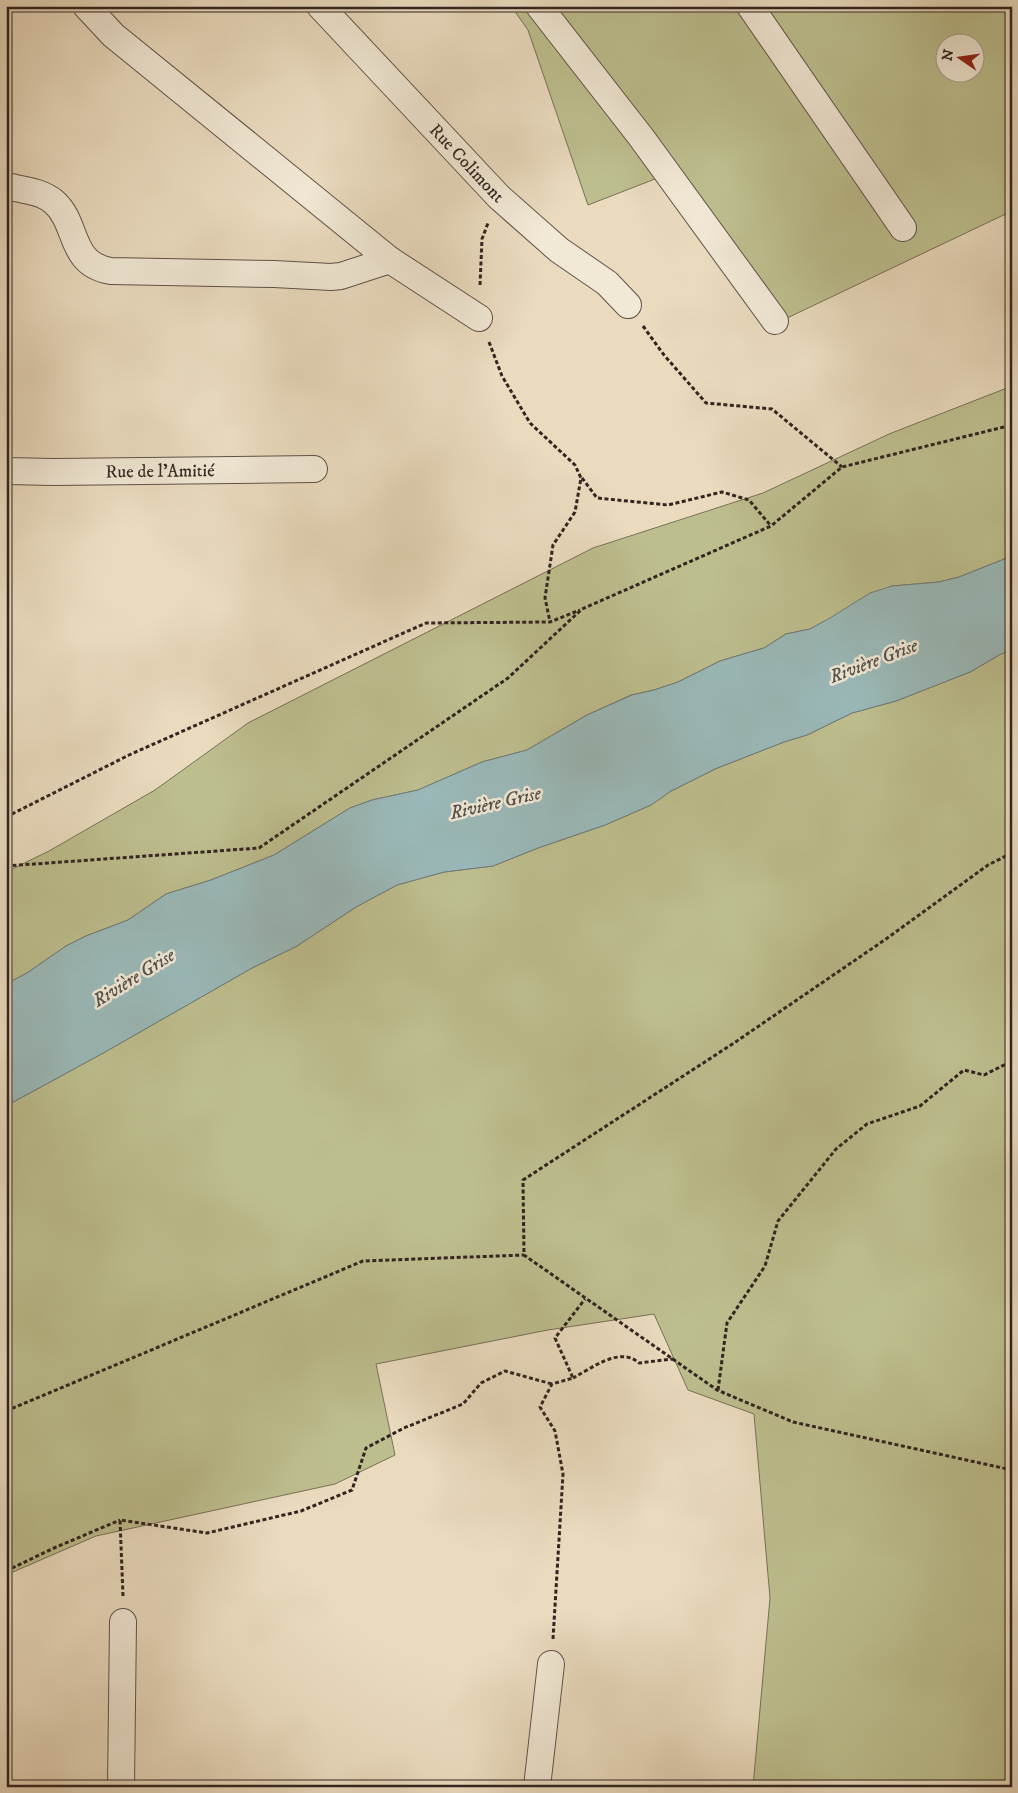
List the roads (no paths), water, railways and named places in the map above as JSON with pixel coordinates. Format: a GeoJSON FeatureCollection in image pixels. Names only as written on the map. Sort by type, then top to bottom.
{"type":"FeatureCollection","features":[{"type":"Feature","properties":{"kind":"street"},"geometry":{"type":"LineString","coordinates":[[86,6],[113,35],[390,260],[479,318]]}},
{"type":"Feature","properties":{"kind":"street","name":"Rue Colimont"},"geometry":{"type":"LineString","coordinates":[[320,6],[499,197],[559,250],[607,283],[628,305]]}},
{"type":"Feature","properties":{"kind":"street"},"geometry":{"type":"LineString","coordinates":[[539,6],[641,138],[775,321]]}},
{"type":"Feature","properties":{"kind":"street"},"geometry":{"type":"LineString","coordinates":[[750,6],[903,228]]}},
{"type":"Feature","properties":{"kind":"street"},"geometry":{"type":"LineString","coordinates":[[6,186],[40,193],[53,201],[64,212],[76,246],[99,269],[111,271],[331,277],[341,276],[390,260]]}},
{"type":"Feature","properties":{"kind":"street","name":"Rue de l'Amitié"},"geometry":{"type":"LineString","coordinates":[[6,471],[314,469]]}},
{"type":"Feature","properties":{"kind":"street"},"geometry":{"type":"LineString","coordinates":[[121,1787],[124,1622]]}},
{"type":"Feature","properties":{"kind":"street"},"geometry":{"type":"LineString","coordinates":[[537,1787],[551,1664]]}},
{"type":"Feature","properties":{"kind":"water","name":"Rivière Grise"},"geometry":{"type":"Polygon","coordinates":[[[1012,556],[1012,650],[1001,654],[970,672],[896,701],[852,713],[807,735],[715,769],[671,791],[651,805],[605,825],[493,866],[444,872],[397,885],[356,907],[297,946],[252,968],[6,1106],[6,984],[27,973],[66,946],[128,920],[166,894],[211,880],[274,855],[350,808],[372,800],[418,790],[482,762],[527,750],[587,715],[632,695],[678,682],[720,661],[764,648],[786,634],[810,629],[870,593],[892,586],[939,582],[959,577],[1012,556]]]}}]}
